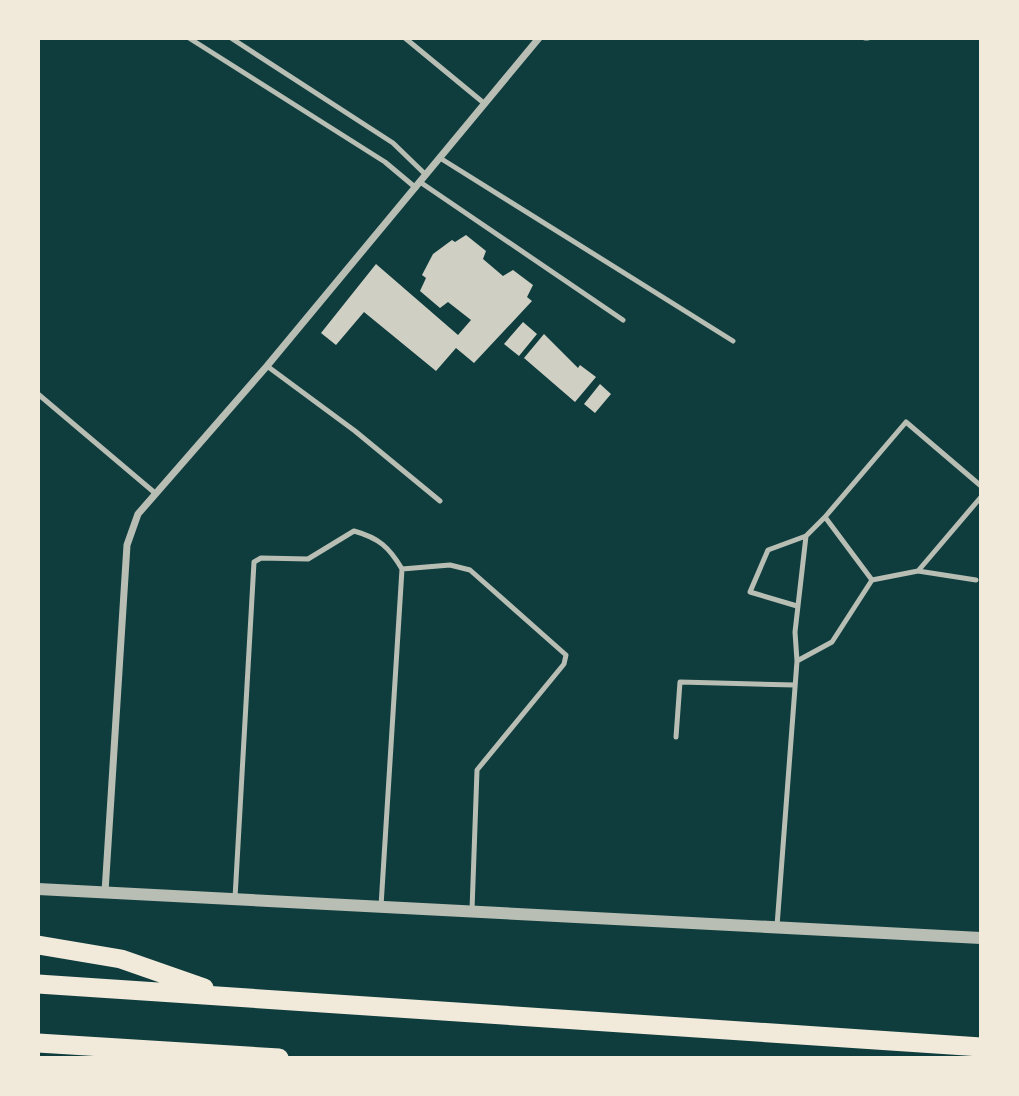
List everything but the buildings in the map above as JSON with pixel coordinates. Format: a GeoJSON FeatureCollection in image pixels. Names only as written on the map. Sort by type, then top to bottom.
{"type":"FeatureCollection","features":[{"type":"Feature","properties":{"kind":"highway"},"geometry":{"type":"LineString","coordinates":[[38,945],[121,959],[228,996]]}},
{"type":"Feature","properties":{"kind":"highway"},"geometry":{"type":"LineString","coordinates":[[38,984],[981,1047]]}},
{"type":"Feature","properties":{"kind":"highway"},"geometry":{"type":"LineString","coordinates":[[38,1042],[279,1058]]}},
{"type":"Feature","properties":{"kind":"street"},"geometry":{"type":"LineString","coordinates":[[105,892],[127,545],[138,514],[267,366],[539,38]]}},
{"type":"Feature","properties":{"kind":"street"},"geometry":{"type":"LineString","coordinates":[[38,889],[981,938]]}},
{"type":"Feature","properties":{"kind":"lane"},"geometry":{"type":"LineString","coordinates":[[188,38],[385,162],[622,320]]}},
{"type":"Feature","properties":{"kind":"lane"},"geometry":{"type":"LineString","coordinates":[[231,38],[393,143],[426,175]]}},
{"type":"Feature","properties":{"kind":"lane"},"geometry":{"type":"LineString","coordinates":[[405,38],[485,104]]}},
{"type":"Feature","properties":{"kind":"lane"},"geometry":{"type":"LineString","coordinates":[[440,158],[733,341]]}},
{"type":"Feature","properties":{"kind":"lane"},"geometry":{"type":"LineString","coordinates":[[267,366],[355,431],[440,501]]}},
{"type":"Feature","properties":{"kind":"lane"},"geometry":{"type":"LineString","coordinates":[[38,394],[155,493]]}},
{"type":"Feature","properties":{"kind":"lane"},"geometry":{"type":"LineString","coordinates":[[797,606],[750,592],[768,550],[806,536],[906,422],[981,486]]}},
{"type":"Feature","properties":{"kind":"lane"},"geometry":{"type":"LineString","coordinates":[[918,571],[981,497]]}},
{"type":"Feature","properties":{"kind":"lane"},"geometry":{"type":"LineString","coordinates":[[825,517],[872,580]]}},
{"type":"Feature","properties":{"kind":"lane"},"geometry":{"type":"LineString","coordinates":[[235,898],[254,562],[261,558],[308,559],[354,531],[374,537],[391,550],[402,569],[381,906]]}},
{"type":"Feature","properties":{"kind":"lane"},"geometry":{"type":"LineString","coordinates":[[777,926],[797,661],[797,606],[806,536]]}},
{"type":"Feature","properties":{"kind":"lane"},"geometry":{"type":"LineString","coordinates":[[402,569],[450,565],[470,570],[566,655],[564,664],[477,770],[472,910]]}},
{"type":"Feature","properties":{"kind":"lane"},"geometry":{"type":"LineString","coordinates":[[797,661],[832,642],[872,580],[918,571],[976,580]]}},
{"type":"Feature","properties":{"kind":"lane"},"geometry":{"type":"LineString","coordinates":[[676,737],[680,681],[795,685]]}}]}
